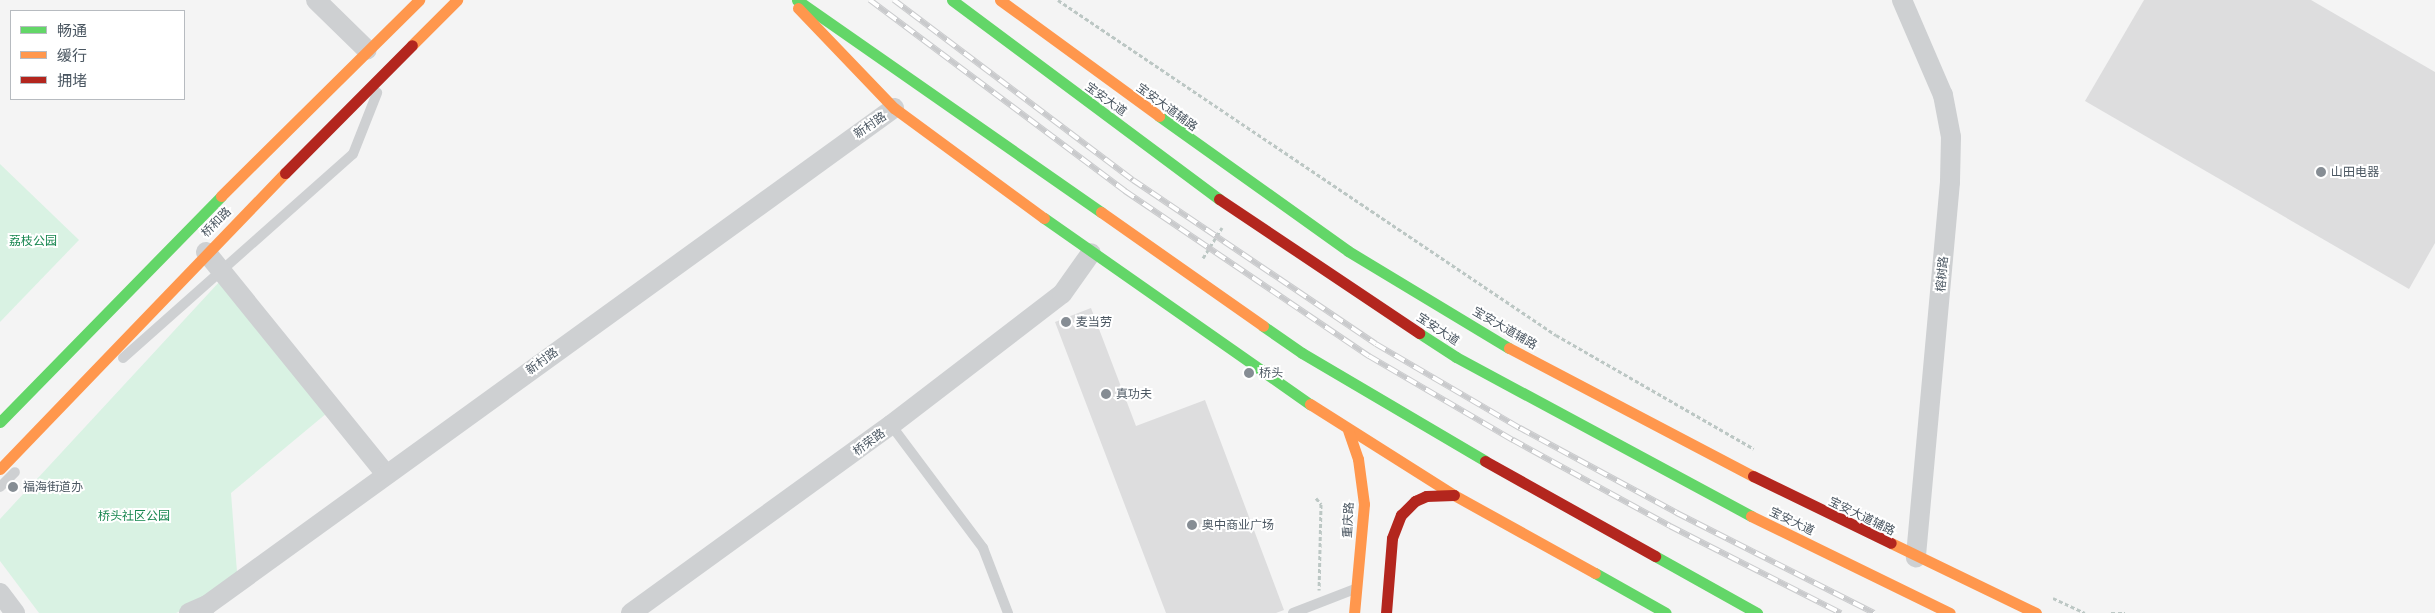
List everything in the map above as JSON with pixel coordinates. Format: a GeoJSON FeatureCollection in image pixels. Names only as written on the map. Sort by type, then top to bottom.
{"type":"FeatureCollection","features":[{"type":"Feature","properties":{"kind":"main road","name":"桥和路"},"geometry":{"type":"LineString","coordinates":[[0,422],[366,50],[419,0]]}},
{"type":"Feature","properties":{"kind":"main road","name":"桥和路"},"geometry":{"type":"LineString","coordinates":[[0,469],[206,252],[457,0]]}},
{"type":"Feature","properties":{"kind":"main road"},"geometry":{"type":"LineString","coordinates":[[790,0],[894,108],[1091,253],[1348,430],[1454,495],[1666,613]]}},
{"type":"Feature","properties":{"kind":"main road"},"geometry":{"type":"LineString","coordinates":[[798,0],[1302,353],[1424,427],[1757,613]]}},
{"type":"Feature","properties":{"kind":"main road","name":"宝安大道"},"geometry":{"type":"LineString","coordinates":[[952,0],[1234,210],[1456,357],[1728,505],[1950,613]]}},
{"type":"Feature","properties":{"kind":"main road","name":"宝安大道辅路"},"geometry":{"type":"LineString","coordinates":[[1000,0],[1250,184],[1348,251],[1518,353],[1916,557],[2036,613]]}},
{"type":"Feature","properties":{"kind":"main road","name":"重庆路"},"geometry":{"type":"LineString","coordinates":[[1348,430],[1362,482],[1363,523],[1354,613]]}},
{"type":"Feature","properties":{"kind":"main road"},"geometry":{"type":"LineString","coordinates":[[1386,613],[1392,538],[1401,515],[1415,501],[1426,496],[1454,495]]}},
{"type":"Feature","properties":{"kind":"street"},"geometry":{"type":"LineString","coordinates":[[316,0],[366,50]]}},
{"type":"Feature","properties":{"kind":"street","name":"榕树路"},"geometry":{"type":"LineString","coordinates":[[1902,0],[1943,95],[1951,137],[1916,557]]}},
{"type":"Feature","properties":{"kind":"street","name":"新村路"},"geometry":{"type":"LineString","coordinates":[[189,613],[207,605],[894,108]]}},
{"type":"Feature","properties":{"kind":"street"},"geometry":{"type":"LineString","coordinates":[[206,252],[386,474]]}},
{"type":"Feature","properties":{"kind":"street","name":"桥荣路"},"geometry":{"type":"LineString","coordinates":[[631,613],[891,425],[1062,294],[1091,253]]}},
{"type":"Feature","properties":{"kind":"street"},"geometry":{"type":"LineString","coordinates":[[0,593],[15,613]]}},
{"type":"Feature","properties":{"kind":"lane"},"geometry":{"type":"LineString","coordinates":[[55,429],[116,364],[353,154],[386,70]]}},
{"type":"Feature","properties":{"kind":"lane"},"geometry":{"type":"LineString","coordinates":[[891,425],[983,548],[1008,613]]}},
{"type":"Feature","properties":{"kind":"lane"},"geometry":{"type":"LineString","coordinates":[[0,487],[20,465]]}},
{"type":"Feature","properties":{"kind":"lane"},"geometry":{"type":"LineString","coordinates":[[1293,613],[1356,588]]}},
{"type":"Feature","properties":{"kind":"path"},"geometry":{"type":"LineString","coordinates":[[1058,0],[1556,335],[1762,454]]}},
{"type":"Feature","properties":{"kind":"path"},"geometry":{"type":"LineString","coordinates":[[1197,266],[1224,225]]}},
{"type":"Feature","properties":{"kind":"path"},"geometry":{"type":"LineString","coordinates":[[1316,498],[1321,504],[1318,576],[1320,602]]}},
{"type":"Feature","properties":{"kind":"path"},"geometry":{"type":"LineString","coordinates":[[2050,597],[2085,613]]}},
{"type":"Feature","properties":{"kind":"path"},"geometry":{"type":"LineString","coordinates":[[2111,613],[2123,612]]}},
{"type":"Feature","properties":{"kind":"green space","name":"荔枝公园"},"geometry":{"type":"Polygon","coordinates":[[[0,164],[79,240],[0,322],[0,164]]]}},
{"type":"Feature","properties":{"kind":"green space","name":"桥头社区公园"},"geometry":{"type":"Polygon","coordinates":[[[221,280],[327,413],[231,493],[237,572],[205,601],[176,613],[39,613],[0,561],[0,519],[221,280]]]}},
{"type":"Feature","properties":{"kind":"building","name":"山田电器"},"geometry":{"type":"Polygon","coordinates":[[[2144,0],[2311,0],[2435,72],[2435,243],[2409,289],[2085,101],[2144,0]]]}},
{"type":"Feature","properties":{"kind":"building","name":"奥中商业广场"},"geometry":{"type":"Polygon","coordinates":[[[1091,308],[1136,426],[1205,400],[1284,610],[1276,613],[1166,613],[1055,322],[1091,308]]]}},
{"type":"Feature","properties":{"kind":"railway"},"geometry":{"type":"LineString","coordinates":[[870,0],[1125,191],[1369,356],[1513,440],[1670,526],[1841,613]]}},
{"type":"Feature","properties":{"kind":"railway"},"geometry":{"type":"LineString","coordinates":[[894,0],[1133,180],[1376,344],[1520,428],[1677,513],[1874,613]]}},
{"type":"Feature","properties":{"kind":"traffic: fast"},"geometry":{"type":"LineString","coordinates":[[797,0],[1101,212]]}},
{"type":"Feature","properties":{"kind":"traffic: fast"},"geometry":{"type":"LineString","coordinates":[[952,0],[1219,199]]}},
{"type":"Feature","properties":{"kind":"traffic: fast"},"geometry":{"type":"LineString","coordinates":[[1159,116],[1348,251],[1509,348]]}},
{"type":"Feature","properties":{"kind":"traffic: fast"},"geometry":{"type":"LineString","coordinates":[[0,422],[221,196]]}},
{"type":"Feature","properties":{"kind":"traffic: fast"},"geometry":{"type":"LineString","coordinates":[[1044,218],[1310,404]]}},
{"type":"Feature","properties":{"kind":"traffic: fast"},"geometry":{"type":"LineString","coordinates":[[1263,326],[1302,353],[1485,461]]}},
{"type":"Feature","properties":{"kind":"traffic: fast"},"geometry":{"type":"LineString","coordinates":[[1419,333],[1456,357],[1751,516]]}},
{"type":"Feature","properties":{"kind":"traffic: fast"},"geometry":{"type":"LineString","coordinates":[[1655,556],[1757,613]]}},
{"type":"Feature","properties":{"kind":"traffic: fast"},"geometry":{"type":"LineString","coordinates":[[1595,573],[1666,613]]}},
{"type":"Feature","properties":{"kind":"traffic: slow"},"geometry":{"type":"LineString","coordinates":[[221,196],[419,0]]}},
{"type":"Feature","properties":{"kind":"traffic: slow"},"geometry":{"type":"LineString","coordinates":[[412,45],[457,0]]}},
{"type":"Feature","properties":{"kind":"traffic: slow"},"geometry":{"type":"LineString","coordinates":[[1000,0],[1159,116]]}},
{"type":"Feature","properties":{"kind":"traffic: slow"},"geometry":{"type":"LineString","coordinates":[[798,8],[894,108],[1044,218]]}},
{"type":"Feature","properties":{"kind":"traffic: slow"},"geometry":{"type":"LineString","coordinates":[[0,469],[285,173]]}},
{"type":"Feature","properties":{"kind":"traffic: slow"},"geometry":{"type":"LineString","coordinates":[[1101,212],[1263,326]]}},
{"type":"Feature","properties":{"kind":"traffic: slow"},"geometry":{"type":"LineString","coordinates":[[1509,348],[1753,476]]}},
{"type":"Feature","properties":{"kind":"traffic: slow"},"geometry":{"type":"LineString","coordinates":[[1310,404],[1454,495],[1595,573]]}},
{"type":"Feature","properties":{"kind":"traffic: slow"},"geometry":{"type":"LineString","coordinates":[[1348,430],[1358,459],[1364,504],[1354,613]]}},
{"type":"Feature","properties":{"kind":"traffic: slow"},"geometry":{"type":"LineString","coordinates":[[1751,516],[1950,613]]}},
{"type":"Feature","properties":{"kind":"traffic: slow"},"geometry":{"type":"LineString","coordinates":[[1891,543],[2036,613]]}},
{"type":"Feature","properties":{"kind":"traffic: jam"},"geometry":{"type":"LineString","coordinates":[[285,173],[412,45]]}},
{"type":"Feature","properties":{"kind":"traffic: jam"},"geometry":{"type":"LineString","coordinates":[[1219,199],[1419,333]]}},
{"type":"Feature","properties":{"kind":"traffic: jam"},"geometry":{"type":"LineString","coordinates":[[1485,461],[1655,556]]}},
{"type":"Feature","properties":{"kind":"traffic: jam"},"geometry":{"type":"LineString","coordinates":[[1753,476],[1891,543]]}},
{"type":"Feature","properties":{"kind":"traffic: jam"},"geometry":{"type":"LineString","coordinates":[[1386,613],[1392,538],[1401,515],[1415,501],[1426,496],[1454,495]]}},
{"type":"Feature","properties":{"kind":"place","name":"山田电器"},"geometry":{"type":"Point","coordinates":[2321,172]}},
{"type":"Feature","properties":{"kind":"place","name":"麦当劳"},"geometry":{"type":"Point","coordinates":[1066,322]}},
{"type":"Feature","properties":{"kind":"place","name":"桥头"},"geometry":{"type":"Point","coordinates":[1249,373]}},
{"type":"Feature","properties":{"kind":"place","name":"真功夫"},"geometry":{"type":"Point","coordinates":[1106,394]}},
{"type":"Feature","properties":{"kind":"place","name":"福海街道办"},"geometry":{"type":"Point","coordinates":[13,487]}},
{"type":"Feature","properties":{"kind":"place","name":"奥中商业广场"},"geometry":{"type":"Point","coordinates":[1192,525]}}]}
